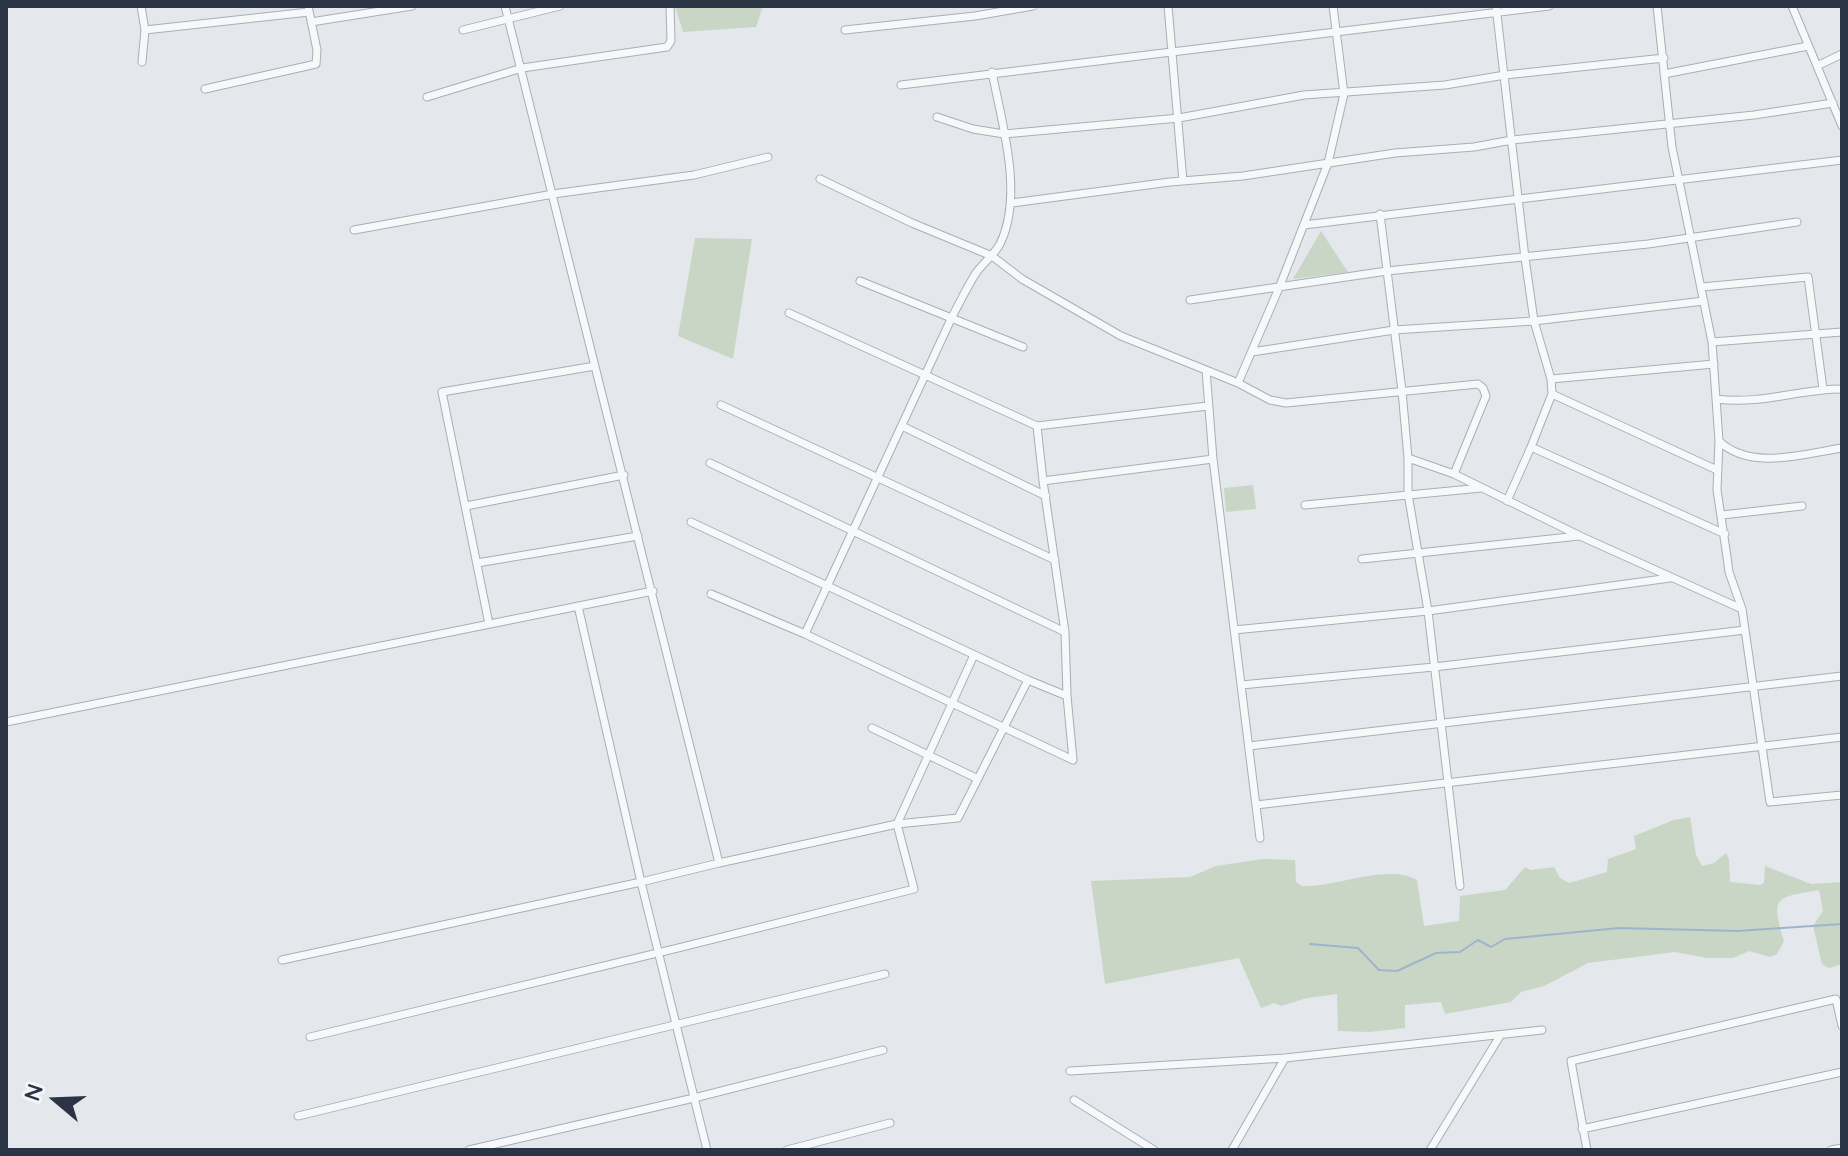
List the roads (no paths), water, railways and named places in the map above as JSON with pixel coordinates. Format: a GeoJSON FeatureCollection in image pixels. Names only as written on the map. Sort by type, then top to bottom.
{"type":"FeatureCollection","features":[{"type":"Feature","properties":{"kind":"street"},"geometry":{"type":"LineString","coordinates":[[141,6],[145,30],[142,62]]}},
{"type":"Feature","properties":{"kind":"street"},"geometry":{"type":"LineString","coordinates":[[311,22],[412,6]]}},
{"type":"Feature","properties":{"kind":"street"},"geometry":{"type":"LineString","coordinates":[[505,6],[719,863]]}},
{"type":"Feature","properties":{"kind":"street"},"geometry":{"type":"LineString","coordinates":[[463,30],[560,6]]}},
{"type":"Feature","properties":{"kind":"street"},"geometry":{"type":"LineString","coordinates":[[427,97],[522,68],[667,47],[671,41],[670,6]]}},
{"type":"Feature","properties":{"kind":"street"},"geometry":{"type":"LineString","coordinates":[[845,30],[1033,6]]}},
{"type":"Feature","properties":{"kind":"street"},"geometry":{"type":"LineString","coordinates":[[1168,6],[1183,181]]}},
{"type":"Feature","properties":{"kind":"street"},"geometry":{"type":"LineString","coordinates":[[1238,383],[1328,163],[1344,94],[1333,6]]}},
{"type":"Feature","properties":{"kind":"street"},"geometry":{"type":"LineString","coordinates":[[901,85],[1549,6]]}},
{"type":"Feature","properties":{"kind":"street"},"geometry":{"type":"LineString","coordinates":[[1657,6],[1677,178],[1712,342],[1719,441],[1717,470],[1729,572],[1742,609],[1770,802],[1842,795]]}},
{"type":"Feature","properties":{"kind":"street"},"geometry":{"type":"LineString","coordinates":[[1792,6],[1842,126]]}},
{"type":"Feature","properties":{"kind":"street"},"geometry":{"type":"LineString","coordinates":[[145,30],[308,9],[317,50],[316,64],[205,89]]}},
{"type":"Feature","properties":{"kind":"street"},"geometry":{"type":"LineString","coordinates":[[1497,10],[1534,321],[1551,379],[1552,394],[1507,501]]}},
{"type":"Feature","properties":{"kind":"street"},"geometry":{"type":"LineString","coordinates":[[1664,74],[1808,46]]}},
{"type":"Feature","properties":{"kind":"street"},"geometry":{"type":"LineString","coordinates":[[1817,66],[1842,54]]}},
{"type":"Feature","properties":{"kind":"street"},"geometry":{"type":"LineString","coordinates":[[937,117],[973,129],[1004,134],[1179,118],[1304,95],[1445,85],[1505,75],[1664,58]]}},
{"type":"Feature","properties":{"kind":"street"},"geometry":{"type":"LineString","coordinates":[[805,634],[952,317],[976,273],[992,256],[1006,229],[1012,203],[1004,134],[992,72]]}},
{"type":"Feature","properties":{"kind":"street"},"geometry":{"type":"LineString","coordinates":[[1012,203],[1395,153],[1474,147],[1833,103]]}},
{"type":"Feature","properties":{"kind":"street"},"geometry":{"type":"LineString","coordinates":[[354,230],[553,194],[694,175],[768,157]]}},
{"type":"Feature","properties":{"kind":"street"},"geometry":{"type":"LineString","coordinates":[[1304,225],[1842,160]]}},
{"type":"Feature","properties":{"kind":"street"},"geometry":{"type":"LineString","coordinates":[[820,179],[912,223],[992,256],[1022,279],[1121,336],[1238,383],[1270,400],[1286,403],[1471,383],[1483,388],[1486,396],[1454,474]]}},
{"type":"Feature","properties":{"kind":"street"},"geometry":{"type":"LineString","coordinates":[[1380,214],[1402,391],[1408,494],[1428,611],[1460,886]]}},
{"type":"Feature","properties":{"kind":"street"},"geometry":{"type":"LineString","coordinates":[[1190,300],[1387,271],[1525,258],[1797,222]]}},
{"type":"Feature","properties":{"kind":"street"},"geometry":{"type":"LineString","coordinates":[[1702,287],[1808,277],[1823,389]]}},
{"type":"Feature","properties":{"kind":"street"},"geometry":{"type":"LineString","coordinates":[[860,281],[1023,347]]}},
{"type":"Feature","properties":{"kind":"street"},"geometry":{"type":"LineString","coordinates":[[1252,352],[1394,330],[1534,321],[1704,301]]}},
{"type":"Feature","properties":{"kind":"street"},"geometry":{"type":"LineString","coordinates":[[789,313],[1037,426],[1208,406]]}},
{"type":"Feature","properties":{"kind":"street"},"geometry":{"type":"LineString","coordinates":[[1712,342],[1842,332]]}},
{"type":"Feature","properties":{"kind":"street"},"geometry":{"type":"LineString","coordinates":[[1551,379],[1714,364]]}},
{"type":"Feature","properties":{"kind":"street"},"geometry":{"type":"LineString","coordinates":[[489,624],[442,392],[595,366]]}},
{"type":"Feature","properties":{"kind":"street"},"geometry":{"type":"LineString","coordinates":[[1206,370],[1213,459],[1260,838]]}},
{"type":"Feature","properties":{"kind":"street"},"geometry":{"type":"LineString","coordinates":[[1716,399],[1743,403],[1823,389],[1842,389]]}},
{"type":"Feature","properties":{"kind":"street"},"geometry":{"type":"LineString","coordinates":[[1552,394],[1717,470]]}},
{"type":"Feature","properties":{"kind":"street"},"geometry":{"type":"LineString","coordinates":[[721,405],[1055,560]]}},
{"type":"Feature","properties":{"kind":"street"},"geometry":{"type":"LineString","coordinates":[[902,426],[1046,496]]}},
{"type":"Feature","properties":{"kind":"street"},"geometry":{"type":"LineString","coordinates":[[711,594],[805,634],[1073,760],[1065,632],[1037,426]]}},
{"type":"Feature","properties":{"kind":"street"},"geometry":{"type":"LineString","coordinates":[[1719,441],[1737,454],[1751,458],[1792,456],[1842,448]]}},
{"type":"Feature","properties":{"kind":"street"},"geometry":{"type":"LineString","coordinates":[[1531,447],[1725,534]]}},
{"type":"Feature","properties":{"kind":"street"},"geometry":{"type":"LineString","coordinates":[[1408,458],[1454,474],[1580,536],[1742,609]]}},
{"type":"Feature","properties":{"kind":"street"},"geometry":{"type":"LineString","coordinates":[[1043,481],[1213,459]]}},
{"type":"Feature","properties":{"kind":"street"},"geometry":{"type":"LineString","coordinates":[[710,463],[1065,632]]}},
{"type":"Feature","properties":{"kind":"street"},"geometry":{"type":"LineString","coordinates":[[466,506],[624,475]]}},
{"type":"Feature","properties":{"kind":"street"},"geometry":{"type":"LineString","coordinates":[[1305,505],[1481,488]]}},
{"type":"Feature","properties":{"kind":"street"},"geometry":{"type":"LineString","coordinates":[[1722,515],[1802,506]]}},
{"type":"Feature","properties":{"kind":"street"},"geometry":{"type":"LineString","coordinates":[[691,522],[1067,696]]}},
{"type":"Feature","properties":{"kind":"street"},"geometry":{"type":"LineString","coordinates":[[477,563],[638,536]]}},
{"type":"Feature","properties":{"kind":"street"},"geometry":{"type":"LineString","coordinates":[[1362,559],[1580,536]]}},
{"type":"Feature","properties":{"kind":"street"},"geometry":{"type":"LineString","coordinates":[[1234,630],[1428,611],[1670,578]]}},
{"type":"Feature","properties":{"kind":"street"},"geometry":{"type":"LineString","coordinates":[[6,722],[653,591]]}},
{"type":"Feature","properties":{"kind":"street"},"geometry":{"type":"LineString","coordinates":[[578,606],[657,955],[707,1150]]}},
{"type":"Feature","properties":{"kind":"street"},"geometry":{"type":"LineString","coordinates":[[1241,685],[1434,667],[1745,630]]}},
{"type":"Feature","properties":{"kind":"street"},"geometry":{"type":"LineString","coordinates":[[310,1037],[657,955],[914,889],[897,824],[974,655]]}},
{"type":"Feature","properties":{"kind":"street"},"geometry":{"type":"LineString","coordinates":[[1249,746],[1842,676]]}},
{"type":"Feature","properties":{"kind":"street"},"geometry":{"type":"LineString","coordinates":[[282,960],[897,824],[958,818],[1028,680]]}},
{"type":"Feature","properties":{"kind":"street"},"geometry":{"type":"LineString","coordinates":[[872,728],[978,779]]}},
{"type":"Feature","properties":{"kind":"street"},"geometry":{"type":"LineString","coordinates":[[1256,805],[1842,737]]}},
{"type":"Feature","properties":{"kind":"street"},"geometry":{"type":"LineString","coordinates":[[298,1116],[885,974]]}},
{"type":"Feature","properties":{"kind":"street"},"geometry":{"type":"LineString","coordinates":[[1587,1150],[1571,1061],[1836,999],[1842,1026]]}},
{"type":"Feature","properties":{"kind":"street"},"geometry":{"type":"LineString","coordinates":[[1070,1071],[1285,1058],[1542,1030]]}},
{"type":"Feature","properties":{"kind":"street"},"geometry":{"type":"LineString","coordinates":[[1430,1150],[1500,1036]]}},
{"type":"Feature","properties":{"kind":"street"},"geometry":{"type":"LineString","coordinates":[[469,1150],[883,1050]]}},
{"type":"Feature","properties":{"kind":"street"},"geometry":{"type":"LineString","coordinates":[[1232,1150],[1285,1058]]}},
{"type":"Feature","properties":{"kind":"street"},"geometry":{"type":"LineString","coordinates":[[1582,1129],[1842,1072]]}},
{"type":"Feature","properties":{"kind":"street"},"geometry":{"type":"LineString","coordinates":[[1074,1100],[1154,1150]]}},
{"type":"Feature","properties":{"kind":"street"},"geometry":{"type":"LineString","coordinates":[[787,1150],[890,1123]]}},
{"type":"Feature","properties":{"kind":"street"},"geometry":{"type":"LineString","coordinates":[[1831,1150],[1842,1148]]}},
{"type":"Feature","properties":{"kind":"waterway"},"geometry":{"type":"LineString","coordinates":[[1310,944],[1358,948],[1379,970],[1397,971],[1436,953],[1460,952],[1478,940],[1491,947],[1505,939],[1619,928],[1737,931],[1842,924]]}}]}
